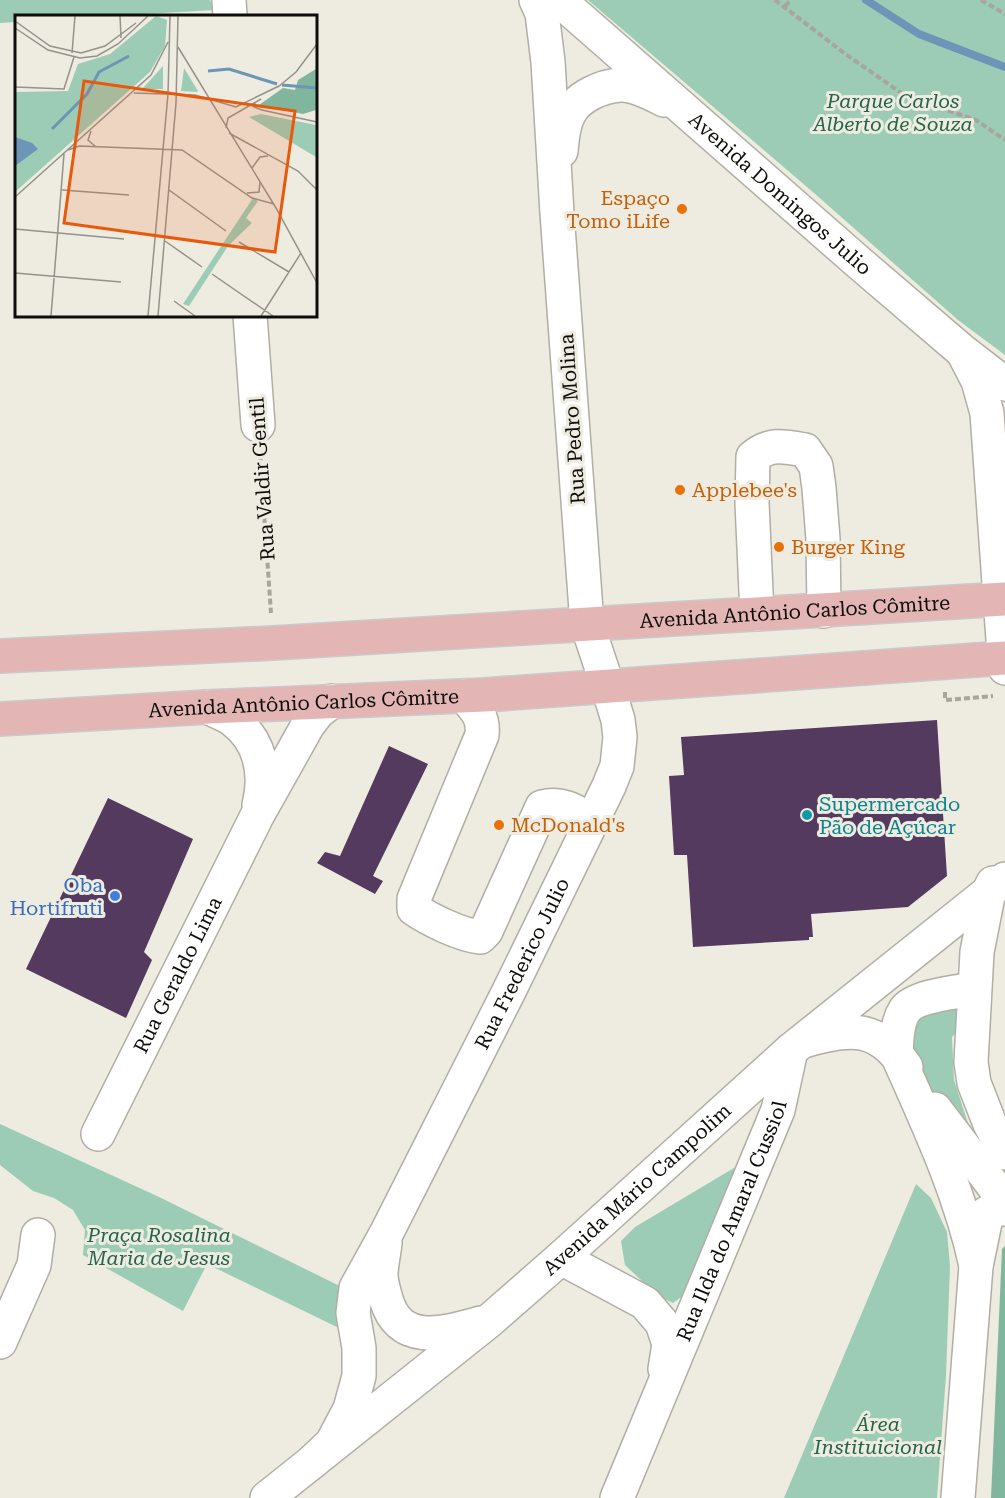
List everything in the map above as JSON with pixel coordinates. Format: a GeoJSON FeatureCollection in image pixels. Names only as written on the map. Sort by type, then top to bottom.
{"type":"FeatureCollection","features":[{"type":"Feature","properties":{"kind":"main road","name":"Avenida Antônio Carlos Cômitre"},"geometry":{"type":"LineString","coordinates":[[0,656],[273,643],[1002,600]]}},
{"type":"Feature","properties":{"kind":"main road","name":"Avenida Antônio Carlos Cômitre"},"geometry":{"type":"LineString","coordinates":[[0,719],[464,696],[1005,658]]}},
{"type":"Feature","properties":{"kind":"street"},"geometry":{"type":"LineString","coordinates":[[229,0],[230,15]]}},
{"type":"Feature","properties":{"kind":"street","name":"Rua Pedro Molina"},"geometry":{"type":"LineString","coordinates":[[536,0],[542,13],[548,62],[556,213],[587,624]]}},
{"type":"Feature","properties":{"kind":"street","name":"Avenida Domingos Julio"},"geometry":{"type":"LineString","coordinates":[[559,0],[857,261],[1005,384]]}},
{"type":"Feature","properties":{"kind":"street","name":"Rua Pedro Molina"},"geometry":{"type":"LineString","coordinates":[[556,213],[562,138],[569,113],[581,101],[596,91],[621,85],[648,92],[690,113]]}},
{"type":"Feature","properties":{"kind":"street","name":"Rua Valdir Gentil"},"geometry":{"type":"LineString","coordinates":[[250,316],[258,425]]}},
{"type":"Feature","properties":{"kind":"street"},"geometry":{"type":"LineString","coordinates":[[962,350],[978,381],[987,413],[1005,668]]}},
{"type":"Feature","properties":{"kind":"street"},"geometry":{"type":"LineString","coordinates":[[757,614],[752,503],[753,457],[764,448],[787,447],[805,450],[816,466],[823,539],[824,611]]}},
{"type":"Feature","properties":{"kind":"street"},"geometry":{"type":"LineString","coordinates":[[587,624],[608,687]]}},
{"type":"Feature","properties":{"kind":"street","name":"Rua Frederico Julio"},"geometry":{"type":"LineString","coordinates":[[311,1463],[332,1443],[350,1409],[359,1376],[359,1348],[353,1313],[356,1288],[387,1232],[613,776],[619,753],[618,720],[608,687]]}},
{"type":"Feature","properties":{"kind":"street"},"geometry":{"type":"LineString","coordinates":[[464,696],[478,711],[483,723],[482,735],[414,898],[414,909],[471,936],[480,937],[486,931],[542,807],[554,804],[568,807],[592,821]]}},
{"type":"Feature","properties":{"kind":"street","name":"Rua Geraldo Lima"},"geometry":{"type":"LineString","coordinates":[[98,1134],[257,816],[308,725],[318,712],[332,702]]}},
{"type":"Feature","properties":{"kind":"street","name":"Rua Geraldo Lima"},"geometry":{"type":"LineString","coordinates":[[207,707],[231,718],[249,735],[265,744],[292,754]]}},
{"type":"Feature","properties":{"kind":"street","name":"Rua Geraldo Lima"},"geometry":{"type":"LineString","coordinates":[[249,735],[257,749],[263,790],[257,816]]}},
{"type":"Feature","properties":{"kind":"street"},"geometry":{"type":"LineString","coordinates":[[1005,857],[976,952],[971,1062],[974,1083],[990,1124],[1005,1153]]}},
{"type":"Feature","properties":{"kind":"street","name":"Avenida Mário Campolim"},"geometry":{"type":"LineString","coordinates":[[267,1498],[489,1320],[796,1046],[997,885]]}},
{"type":"Feature","properties":{"kind":"street"},"geometry":{"type":"LineString","coordinates":[[974,989],[920,1000],[905,1009],[897,1030],[896,1052],[954,1188],[976,1266]]}},
{"type":"Feature","properties":{"kind":"street"},"geometry":{"type":"LineString","coordinates":[[796,1046],[848,1031],[867,1034],[886,1043],[896,1052],[997,1201]]}},
{"type":"Feature","properties":{"kind":"street","name":"Rua Ilda do Amaral Cussiol"},"geometry":{"type":"LineString","coordinates":[[617,1498],[778,1110],[796,1046]]}},
{"type":"Feature","properties":{"kind":"street"},"geometry":{"type":"LineString","coordinates":[[958,1498],[976,1266],[997,1201],[990,1124]]}},
{"type":"Feature","properties":{"kind":"street","name":"Rua Frederico Julio"},"geometry":{"type":"LineString","coordinates":[[387,1232],[381,1275],[384,1292],[390,1313],[404,1327],[423,1333],[448,1332],[489,1320]]}},
{"type":"Feature","properties":{"kind":"street"},"geometry":{"type":"LineString","coordinates":[[0,1342],[34,1265],[38,1235]]}},
{"type":"Feature","properties":{"kind":"street","name":"Rua Ilda do Amaral Cussiol"},"geometry":{"type":"LineString","coordinates":[[561,1258],[645,1303],[662,1323],[669,1344],[662,1387]]}},
{"type":"Feature","properties":{"kind":"path"},"geometry":{"type":"LineString","coordinates":[[776,0],[844,53],[907,97],[976,120],[1005,140]]}},
{"type":"Feature","properties":{"kind":"path"},"geometry":{"type":"LineString","coordinates":[[785,6],[791,0]]}},
{"type":"Feature","properties":{"kind":"path"},"geometry":{"type":"LineString","coordinates":[[981,0],[1005,14]]}},
{"type":"Feature","properties":{"kind":"path","name":"Rua Valdir Gentil"},"geometry":{"type":"LineString","coordinates":[[258,425],[273,643]]}},
{"type":"Feature","properties":{"kind":"green space"},"geometry":{"type":"Polygon","coordinates":[[[0,0],[210,0],[215,10],[127,15],[15,15],[15,22],[0,23],[0,0]]]}},
{"type":"Feature","properties":{"kind":"green space","name":"Parque Carlos Alberto de Souza"},"geometry":{"type":"Polygon","coordinates":[[[588,0],[1005,0],[1005,355],[958,320],[814,193],[588,0]]]}},
{"type":"Feature","properties":{"kind":"green space"},"geometry":{"type":"Polygon","coordinates":[[[958,1005],[957,1032],[952,1037],[954,1080],[972,1136],[937,1098],[911,1055],[915,1022],[923,1016],[958,1005]]]}},
{"type":"Feature","properties":{"kind":"green space","name":"Praça Rosalina Maria de Jesus"},"geometry":{"type":"Polygon","coordinates":[[[0,1124],[157,1196],[354,1293],[339,1328],[207,1264],[183,1311],[83,1255],[85,1230],[73,1210],[54,1198],[33,1191],[0,1165],[0,1124]]]}},
{"type":"Feature","properties":{"kind":"green space"},"geometry":{"type":"Polygon","coordinates":[[[744,1162],[687,1293],[673,1303],[658,1296],[625,1265],[621,1241],[635,1227],[744,1162]]]}},
{"type":"Feature","properties":{"kind":"green space","name":"Área Instituicional"},"geometry":{"type":"Polygon","coordinates":[[[916,1184],[931,1198],[947,1232],[950,1266],[946,1375],[937,1498],[784,1498],[916,1184]]]}},
{"type":"Feature","properties":{"kind":"green space"},"geometry":{"type":"Polygon","coordinates":[[[1005,1246],[1005,1498],[991,1498],[1002,1249],[1005,1246]]]}},
{"type":"Feature","properties":{"kind":"building","name":"Supermercado Pão de Açúcar"},"geometry":{"type":"Polygon","coordinates":[[[937,720],[947,876],[908,907],[811,914],[813,937],[809,937],[809,940],[693,947],[687,855],[674,855],[669,776],[684,775],[681,737],[937,720]]]}},
{"type":"Feature","properties":{"kind":"building"},"geometry":{"type":"Polygon","coordinates":[[[389,746],[428,764],[373,876],[383,881],[375,894],[317,863],[325,852],[340,856],[389,746]]]}},
{"type":"Feature","properties":{"kind":"building","name":"Oba Hortifruti"},"geometry":{"type":"Polygon","coordinates":[[[108,798],[193,839],[144,952],[152,960],[126,1018],[26,969],[108,798]]]}},
{"type":"Feature","properties":{"kind":"waterway"},"geometry":{"type":"LineString","coordinates":[[866,0],[919,34],[1005,67]]}},
{"type":"Feature","properties":{"kind":"place","name":"Espaço Tomo iLife"},"geometry":{"type":"Point","coordinates":[682,209]}},
{"type":"Feature","properties":{"kind":"place","name":"Applebee's"},"geometry":{"type":"Point","coordinates":[680,490]}},
{"type":"Feature","properties":{"kind":"place","name":"Burger King"},"geometry":{"type":"Point","coordinates":[779,547]}},
{"type":"Feature","properties":{"kind":"place","name":"Supermercado Pão de Açúcar"},"geometry":{"type":"Point","coordinates":[807,815]}},
{"type":"Feature","properties":{"kind":"place","name":"McDonald's"},"geometry":{"type":"Point","coordinates":[499,825]}},
{"type":"Feature","properties":{"kind":"place","name":"Oba Hortifruti"},"geometry":{"type":"Point","coordinates":[115,896]}}]}
